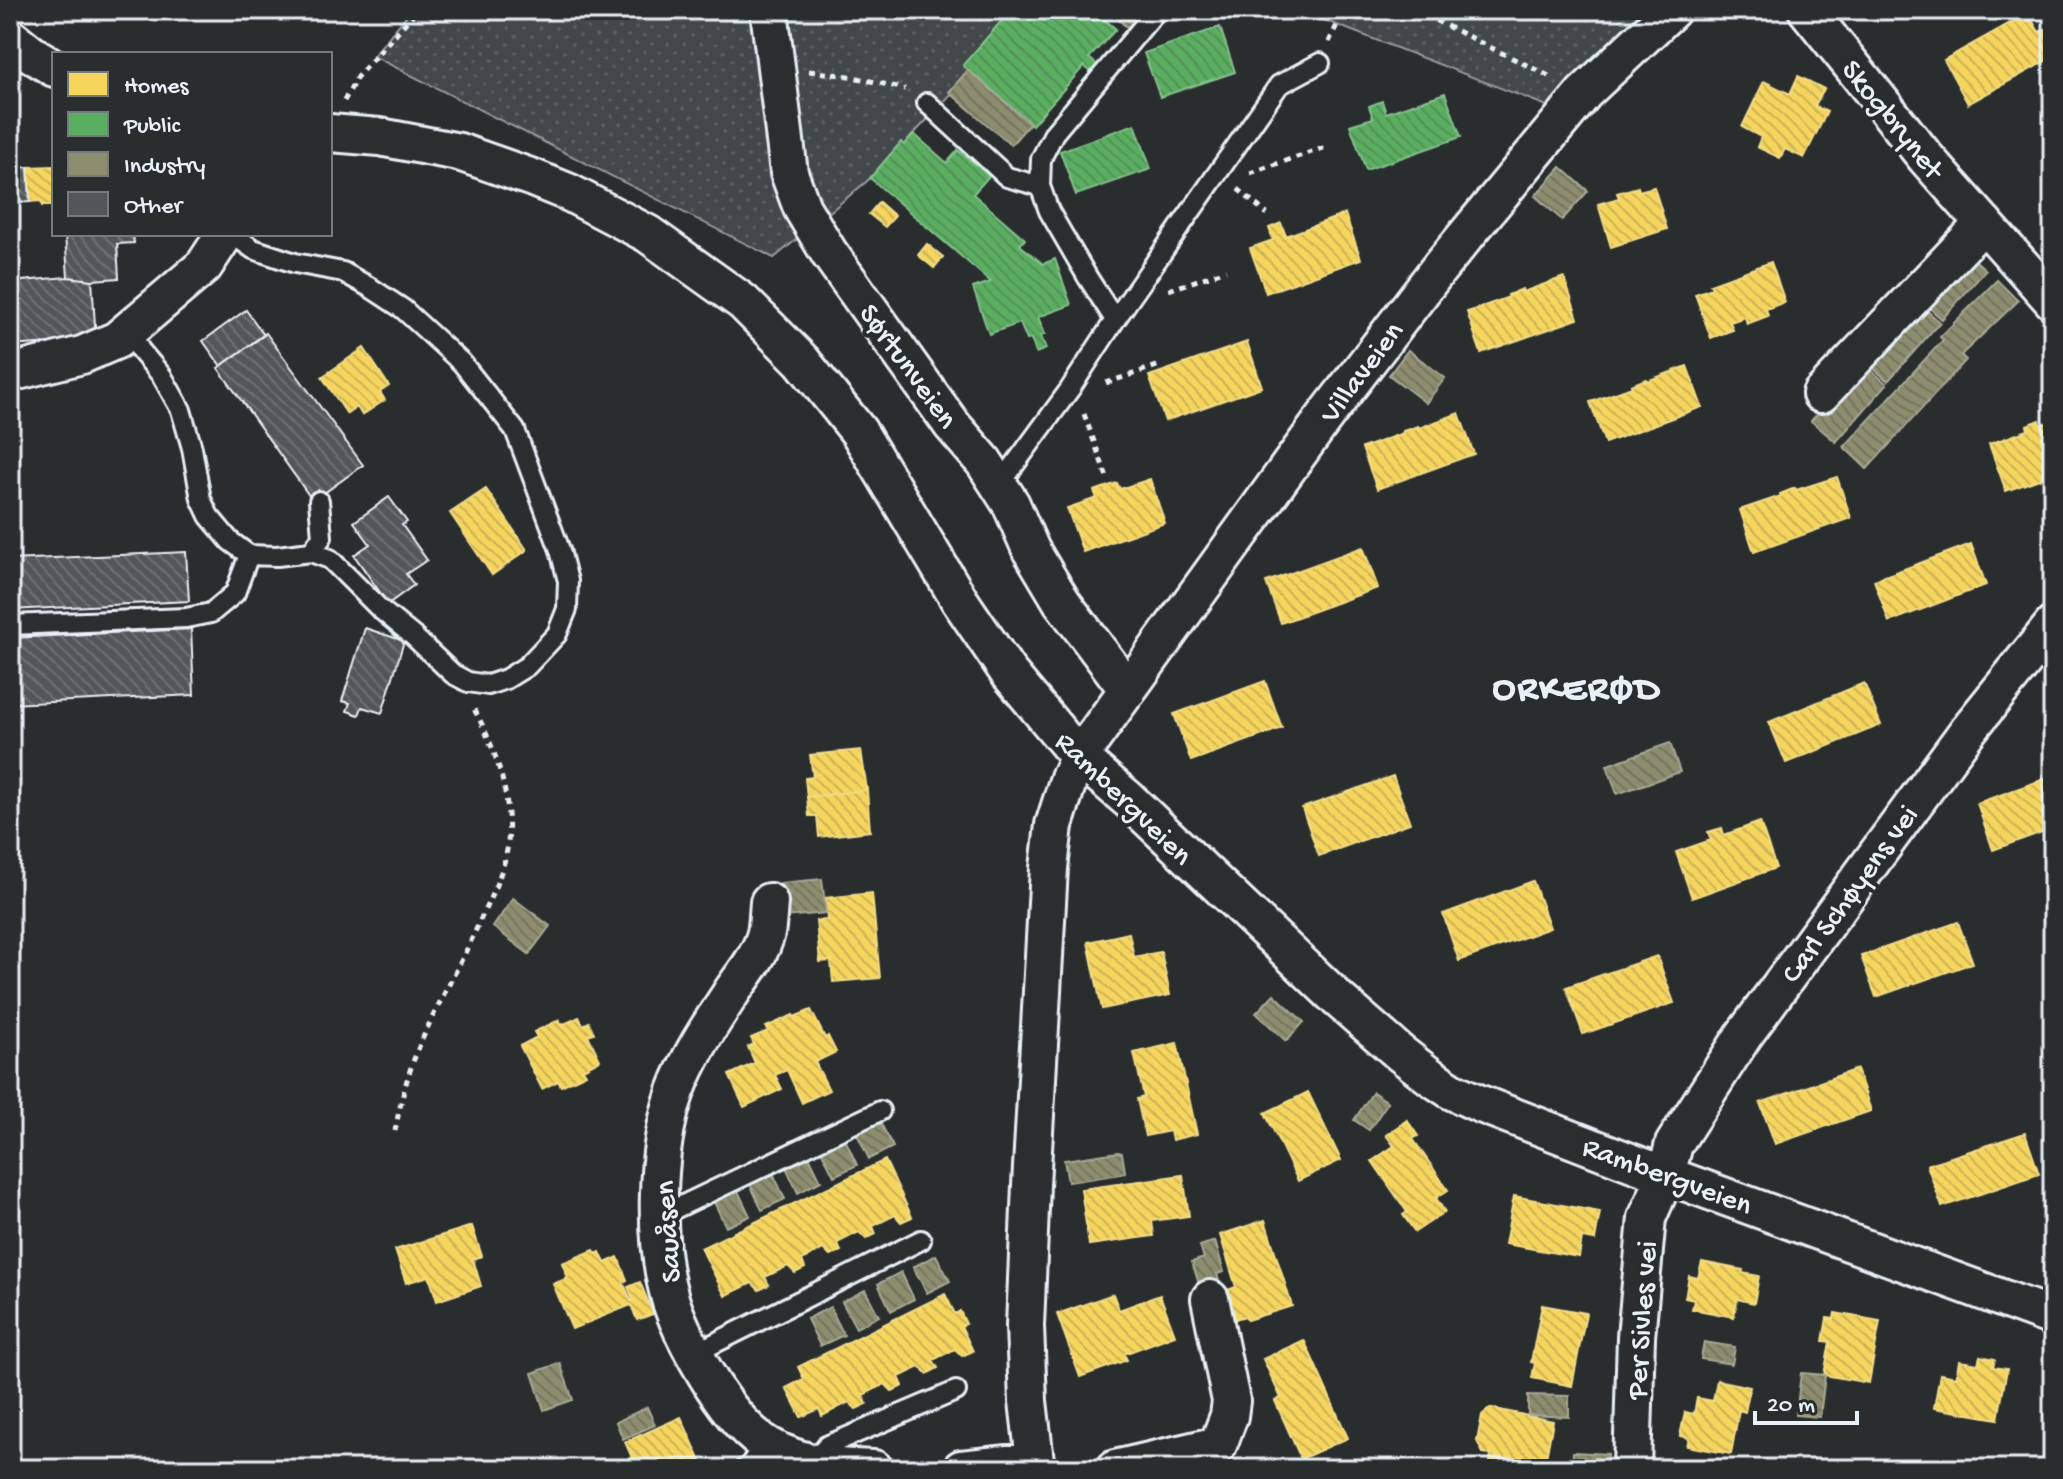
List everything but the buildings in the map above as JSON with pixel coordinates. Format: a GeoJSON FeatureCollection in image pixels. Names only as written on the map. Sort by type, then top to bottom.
{"type":"FeatureCollection","features":[{"type":"Feature","properties":{"kind":"street","name":"Sørtunveien"},"geometry":{"type":"LineString","coordinates":[[769,10],[789,173],[802,208],[872,314],[952,425],[984,462],[1011,504],[1031,550],[1062,602],[1128,690]]}},
{"type":"Feature","properties":{"kind":"street","name":"Villaveien"},"geometry":{"type":"LineString","coordinates":[[1079,757],[1333,405],[1440,267],[1584,93],[1672,10]]}},
{"type":"Feature","properties":{"kind":"street","name":"Skogbrynet"},"geometry":{"type":"LineString","coordinates":[[1807,10],[1926,158],[2053,301]]}},
{"type":"Feature","properties":{"kind":"street"},"geometry":{"type":"LineString","coordinates":[[10,37],[52,67]]}},
{"type":"Feature","properties":{"kind":"street","name":"Rambergveien"},"geometry":{"type":"LineString","coordinates":[[337,117],[380,137],[459,152],[570,193],[648,234],[743,302],[802,361],[859,432],[960,601],[1008,672],[1079,757],[1129,800],[1339,1000],[1431,1077],[1478,1103],[2053,1317]]}},
{"type":"Feature","properties":{"kind":"street"},"geometry":{"type":"LineString","coordinates":[[1821,394],[1984,223]]}},
{"type":"Feature","properties":{"kind":"street"},"geometry":{"type":"LineString","coordinates":[[10,373],[82,355],[117,340],[204,266],[224,236]]}},
{"type":"Feature","properties":{"kind":"street","name":"Carl Schøyens vei"},"geometry":{"type":"LineString","coordinates":[[1666,1175],[1674,1144],[1744,1035],[1969,729],[2053,625]]}},
{"type":"Feature","properties":{"kind":"street"},"geometry":{"type":"LineString","coordinates":[[961,1469],[1027,1465],[1025,1326],[1048,884],[1054,825],[1079,757]]}},
{"type":"Feature","properties":{"kind":"street","name":"Sauåsen"},"geometry":{"type":"LineString","coordinates":[[769,902],[766,933],[756,955],[688,1065],[667,1122],[659,1187],[664,1265],[672,1302],[695,1353],[755,1456],[783,1453],[841,1468],[874,1469]]}},
{"type":"Feature","properties":{"kind":"street","name":"Per Sivles vei"},"geometry":{"type":"LineString","coordinates":[[1632,1469],[1636,1337],[1647,1218],[1666,1175]]}},
{"type":"Feature","properties":{"kind":"street"},"geometry":{"type":"LineString","coordinates":[[1115,1469],[1218,1445],[1231,1401],[1210,1299]]}},
{"type":"Feature","properties":{"kind":"lane"},"geometry":{"type":"LineString","coordinates":[[1115,320],[1054,222],[1040,186],[1041,159],[1054,133],[1157,10]]}},
{"type":"Feature","properties":{"kind":"lane"},"geometry":{"type":"LineString","coordinates":[[999,486],[1070,389],[1279,85],[1320,63]]}},
{"type":"Feature","properties":{"kind":"lane"},"geometry":{"type":"LineString","coordinates":[[927,103],[1007,177],[1040,186]]}},
{"type":"Feature","properties":{"kind":"lane"},"geometry":{"type":"LineString","coordinates":[[130,329],[140,350],[162,376],[181,410],[192,448],[201,499],[209,516],[230,541],[249,555],[311,552],[330,559],[380,609],[453,674],[468,682],[488,685],[506,679],[527,666],[557,634],[567,609],[568,581],[560,550],[515,430],[462,363],[403,309],[343,272],[267,254],[253,249],[235,236]]}},
{"type":"Feature","properties":{"kind":"lane"},"geometry":{"type":"LineString","coordinates":[[311,552],[322,537],[319,501]]}},
{"type":"Feature","properties":{"kind":"lane"},"geometry":{"type":"LineString","coordinates":[[10,625],[186,618],[211,613],[235,593],[249,555]]}},
{"type":"Feature","properties":{"kind":"lane"},"geometry":{"type":"LineString","coordinates":[[660,1216],[880,1111]]}},
{"type":"Feature","properties":{"kind":"lane"},"geometry":{"type":"LineString","coordinates":[[695,1353],[921,1240]]}},
{"type":"Feature","properties":{"kind":"lane"},"geometry":{"type":"LineString","coordinates":[[813,1463],[826,1446],[956,1391]]}},
{"type":"Feature","properties":{"kind":"path"},"geometry":{"type":"LineString","coordinates":[[337,117],[357,77],[417,10]]}},
{"type":"Feature","properties":{"kind":"path"},"geometry":{"type":"LineString","coordinates":[[1414,10],[1584,93]]}},
{"type":"Feature","properties":{"kind":"path"},"geometry":{"type":"LineString","coordinates":[[776,66],[849,76],[912,90],[927,103]]}},
{"type":"Feature","properties":{"kind":"path"},"geometry":{"type":"LineString","coordinates":[[1208,188],[1329,146]]}},
{"type":"Feature","properties":{"kind":"path"},"geometry":{"type":"LineString","coordinates":[[1228,181],[1267,214]]}},
{"type":"Feature","properties":{"kind":"path"},"geometry":{"type":"LineString","coordinates":[[1127,304],[1226,270]]}},
{"type":"Feature","properties":{"kind":"path"},"geometry":{"type":"LineString","coordinates":[[1070,389],[1086,390],[1160,365]]}},
{"type":"Feature","properties":{"kind":"path"},"geometry":{"type":"LineString","coordinates":[[1070,389],[1080,403],[1107,477]]}},
{"type":"Feature","properties":{"kind":"path"},"geometry":{"type":"LineString","coordinates":[[395,1131],[416,1055],[472,940],[504,865],[508,843],[509,819],[503,781],[487,732],[467,697],[468,682]]}},
{"type":"Feature","properties":{"kind":"shaded area"},"geometry":{"type":"Polygon","coordinates":[[[411,10],[1030,10],[878,172],[774,258],[373,56],[411,10]]]}},
{"type":"Feature","properties":{"kind":"shaded area"},"geometry":{"type":"Polygon","coordinates":[[[1298,10],[1662,10],[1568,114],[1298,10]]]}},
{"type":"Feature","properties":{"kind":"district","name":"ORKERØD"},"geometry":{"type":"Point","coordinates":[1577,685]}}]}
